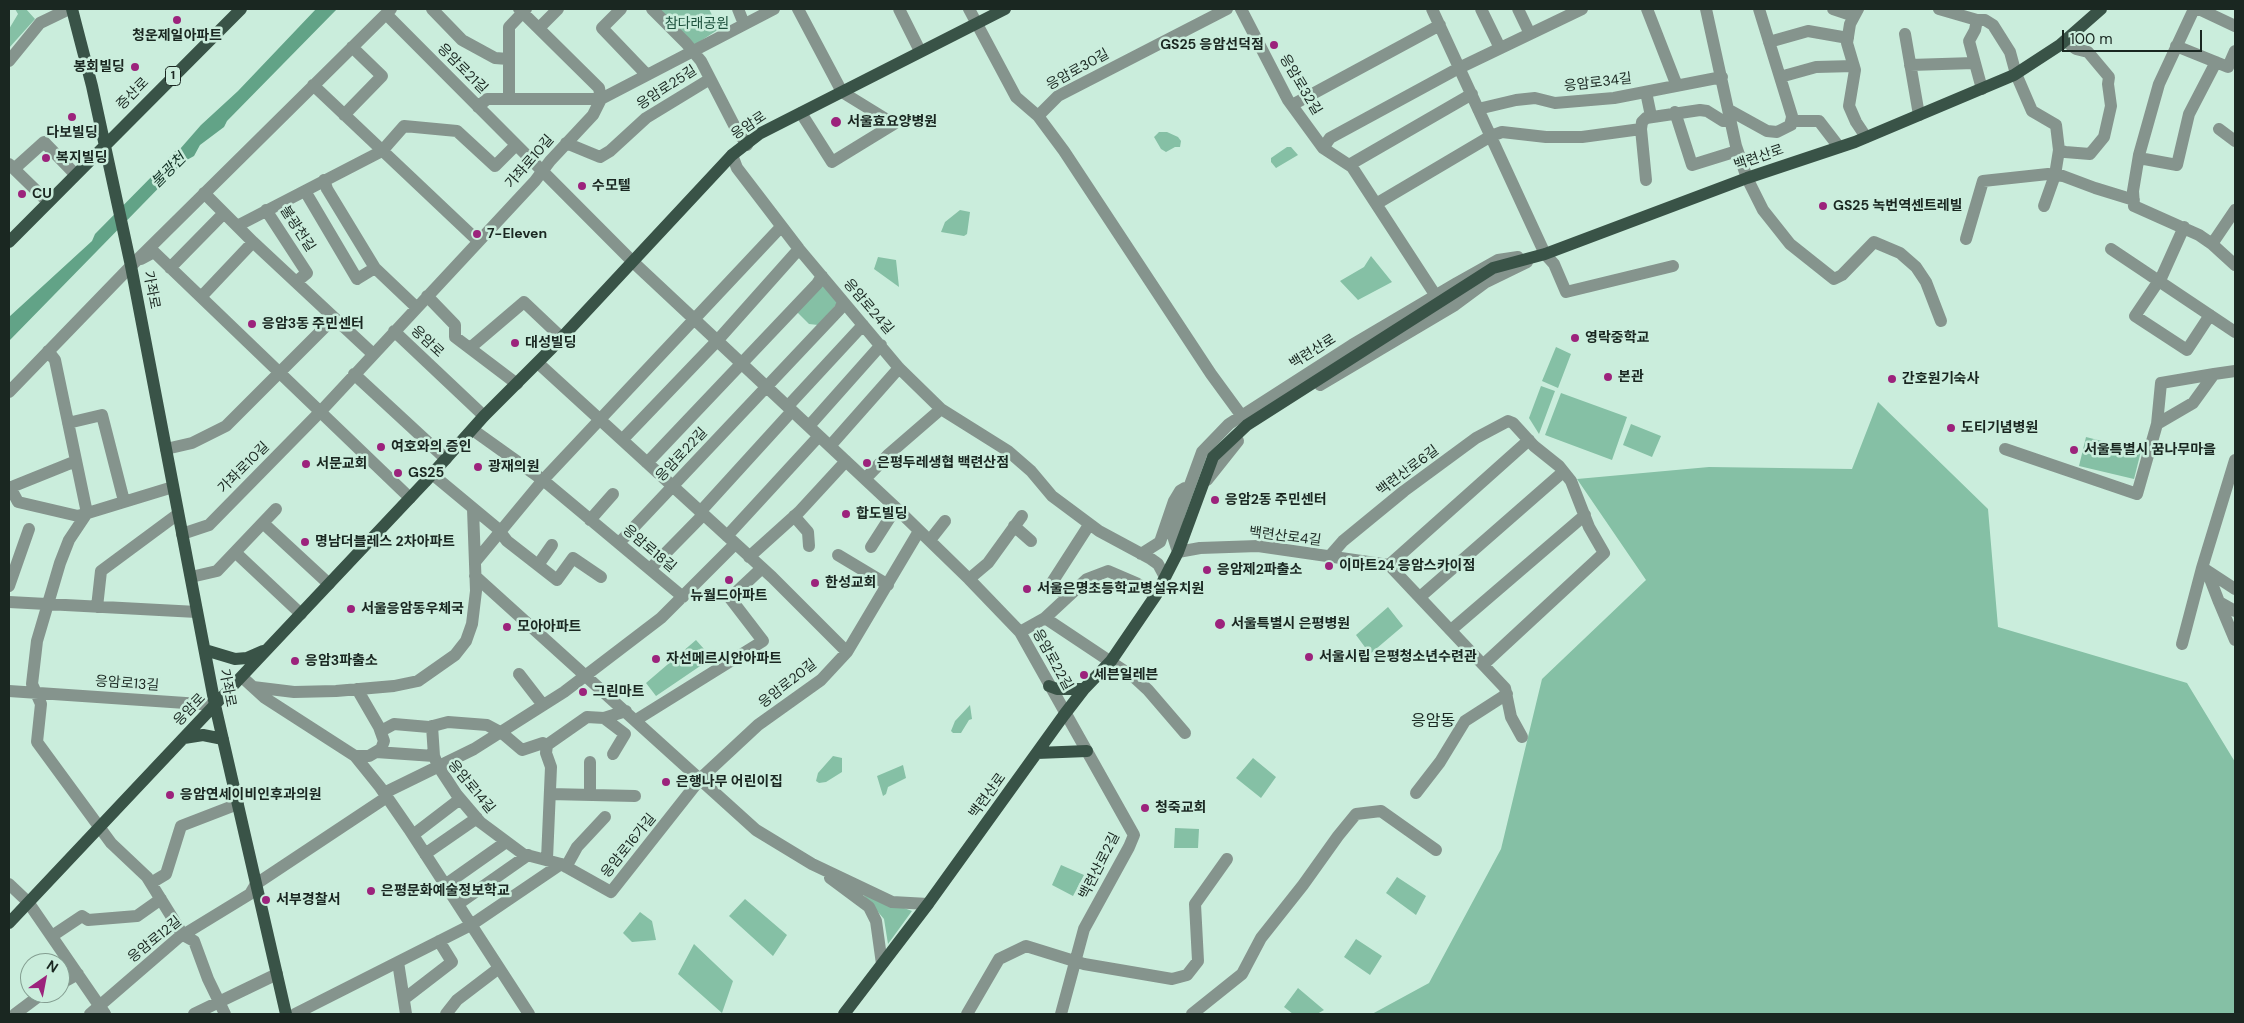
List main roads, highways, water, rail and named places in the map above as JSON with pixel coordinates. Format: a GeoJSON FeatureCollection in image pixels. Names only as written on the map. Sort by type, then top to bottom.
{"type":"FeatureCollection","features":[{"type":"Feature","properties":{"kind":"main road"},"geometry":{"type":"LineString","coordinates":[[71,9],[105,144]]}},
{"type":"Feature","properties":{"kind":"main road","name":"증산로"},"geometry":{"type":"LineString","coordinates":[[9,242],[241,9]]}},
{"type":"Feature","properties":{"kind":"main road","name":"응암로"},"geometry":{"type":"LineString","coordinates":[[9,923],[410,498],[484,416],[562,338],[732,155],[748,145],[759,134],[1005,9]]}},
{"type":"Feature","properties":{"kind":"main road","name":"백련산로"},"geometry":{"type":"LineString","coordinates":[[844,1014],[928,904],[1064,714],[1084,689],[1111,662],[1156,595],[1178,552],[1195,488],[1213,457],[1247,425],[1493,268],[1545,254],[1747,178],[1839,147],[1982,89],[2016,74],[2065,41],[2101,9]]}},
{"type":"Feature","properties":{"kind":"main road","name":"가좌로"},"geometry":{"type":"LineString","coordinates":[[105,144],[130,260],[215,705],[286,1014]]}},
{"type":"Feature","properties":{"kind":"main road"},"geometry":{"type":"LineString","coordinates":[[205,650],[235,659],[247,658],[267,650]]}},
{"type":"Feature","properties":{"kind":"main road"},"geometry":{"type":"LineString","coordinates":[[1049,686],[1058,689],[1084,689]]}},
{"type":"Feature","properties":{"kind":"main road"},"geometry":{"type":"LineString","coordinates":[[184,738],[203,735],[223,739]]}},
{"type":"Feature","properties":{"kind":"main road"},"geometry":{"type":"LineString","coordinates":[[1037,753],[1087,752]]}},
{"type":"Feature","properties":{"kind":"water","name":"불광천"},"geometry":{"type":"Polygon","coordinates":[[[316,9],[337,9],[227,121],[224,127],[200,145],[194,156],[185,161],[9,341],[9,317],[92,241],[95,234],[176,150],[180,149],[201,125],[238,91],[316,9]]]}},
{"type":"Feature","properties":{"kind":"place","name":"청운제일아파트"},"geometry":{"type":"Point","coordinates":[177,20]}},
{"type":"Feature","properties":{"kind":"place","name":"GS25 응암선덕점"},"geometry":{"type":"Point","coordinates":[1274,45]}},
{"type":"Feature","properties":{"kind":"place","name":"봉회빌딩"},"geometry":{"type":"Point","coordinates":[135,67]}},
{"type":"Feature","properties":{"kind":"place","name":"다보빌딩"},"geometry":{"type":"Point","coordinates":[72,117]}},
{"type":"Feature","properties":{"kind":"place","name":"서울효요양병원"},"geometry":{"type":"Point","coordinates":[836,122]}},
{"type":"Feature","properties":{"kind":"place","name":"복지빌딩"},"geometry":{"type":"Point","coordinates":[46,158]}},
{"type":"Feature","properties":{"kind":"place","name":"수모텔"},"geometry":{"type":"Point","coordinates":[582,186]}},
{"type":"Feature","properties":{"kind":"place","name":"CU"},"geometry":{"type":"Point","coordinates":[22,194]}},
{"type":"Feature","properties":{"kind":"place","name":"GS25 녹번역센트레빌"},"geometry":{"type":"Point","coordinates":[1823,206]}},
{"type":"Feature","properties":{"kind":"place","name":"7-Eleven"},"geometry":{"type":"Point","coordinates":[477,234]}},
{"type":"Feature","properties":{"kind":"place","name":"응암3동 주민센터"},"geometry":{"type":"Point","coordinates":[252,324]}},
{"type":"Feature","properties":{"kind":"place","name":"영락중학교"},"geometry":{"type":"Point","coordinates":[1575,338]}},
{"type":"Feature","properties":{"kind":"place","name":"대성빌딩"},"geometry":{"type":"Point","coordinates":[515,343]}},
{"type":"Feature","properties":{"kind":"place","name":"본관"},"geometry":{"type":"Point","coordinates":[1608,377]}},
{"type":"Feature","properties":{"kind":"place","name":"간호원기숙사"},"geometry":{"type":"Point","coordinates":[1892,379]}},
{"type":"Feature","properties":{"kind":"place","name":"도티기념병원"},"geometry":{"type":"Point","coordinates":[1951,428]}},
{"type":"Feature","properties":{"kind":"place","name":"여호와의 증인"},"geometry":{"type":"Point","coordinates":[381,447]}},
{"type":"Feature","properties":{"kind":"place","name":"서울특별시 꿈나무마을"},"geometry":{"type":"Point","coordinates":[2074,450]}},
{"type":"Feature","properties":{"kind":"place","name":"은평두레생협 백련산점"},"geometry":{"type":"Point","coordinates":[867,463]}},
{"type":"Feature","properties":{"kind":"place","name":"서문교회"},"geometry":{"type":"Point","coordinates":[306,464]}},
{"type":"Feature","properties":{"kind":"place","name":"광재의원"},"geometry":{"type":"Point","coordinates":[478,467]}},
{"type":"Feature","properties":{"kind":"place","name":"GS25"},"geometry":{"type":"Point","coordinates":[398,473]}},
{"type":"Feature","properties":{"kind":"place","name":"응암2동 주민센터"},"geometry":{"type":"Point","coordinates":[1215,500]}},
{"type":"Feature","properties":{"kind":"place","name":"합도빌딩"},"geometry":{"type":"Point","coordinates":[846,514]}},
{"type":"Feature","properties":{"kind":"place","name":"명남더블레스 2차아파트"},"geometry":{"type":"Point","coordinates":[305,542]}},
{"type":"Feature","properties":{"kind":"place","name":"이마트24 응암스카이점"},"geometry":{"type":"Point","coordinates":[1329,566]}},
{"type":"Feature","properties":{"kind":"place","name":"응암제2파출소"},"geometry":{"type":"Point","coordinates":[1207,570]}},
{"type":"Feature","properties":{"kind":"place","name":"뉴월드아파트"},"geometry":{"type":"Point","coordinates":[729,580]}},
{"type":"Feature","properties":{"kind":"place","name":"한성교회"},"geometry":{"type":"Point","coordinates":[815,583]}},
{"type":"Feature","properties":{"kind":"place","name":"서울은명초등학교병설유치원"},"geometry":{"type":"Point","coordinates":[1027,589]}},
{"type":"Feature","properties":{"kind":"place","name":"서울응암동우체국"},"geometry":{"type":"Point","coordinates":[351,609]}},
{"type":"Feature","properties":{"kind":"place","name":"서울특별시 은평병원"},"geometry":{"type":"Point","coordinates":[1220,624]}},
{"type":"Feature","properties":{"kind":"place","name":"모아아파트"},"geometry":{"type":"Point","coordinates":[507,627]}},
{"type":"Feature","properties":{"kind":"place","name":"서울시립 은평청소년수련관"},"geometry":{"type":"Point","coordinates":[1309,657]}},
{"type":"Feature","properties":{"kind":"place","name":"자선메르시안아파트"},"geometry":{"type":"Point","coordinates":[656,659]}},
{"type":"Feature","properties":{"kind":"place","name":"응암3파출소"},"geometry":{"type":"Point","coordinates":[295,661]}},
{"type":"Feature","properties":{"kind":"place","name":"세븐일레븐"},"geometry":{"type":"Point","coordinates":[1084,675]}},
{"type":"Feature","properties":{"kind":"place","name":"그린마트"},"geometry":{"type":"Point","coordinates":[583,692]}},
{"type":"Feature","properties":{"kind":"place","name":"은행나무 어린이집"},"geometry":{"type":"Point","coordinates":[666,782]}},
{"type":"Feature","properties":{"kind":"place","name":"응암연세이비인후과의원"},"geometry":{"type":"Point","coordinates":[170,795]}},
{"type":"Feature","properties":{"kind":"place","name":"청죽교회"},"geometry":{"type":"Point","coordinates":[1145,808]}},
{"type":"Feature","properties":{"kind":"place","name":"은평문화예술정보학교"},"geometry":{"type":"Point","coordinates":[371,891]}},
{"type":"Feature","properties":{"kind":"place","name":"서부경찰서"},"geometry":{"type":"Point","coordinates":[266,900]}},
{"type":"Feature","properties":{"kind":"district","name":"응암동"},"geometry":{"type":"Point","coordinates":[1433,722]}},
{"type":"Feature","properties":{"kind":"park label","name":"참다래공원"},"geometry":{"type":"Point","coordinates":[697,24]}}]}
